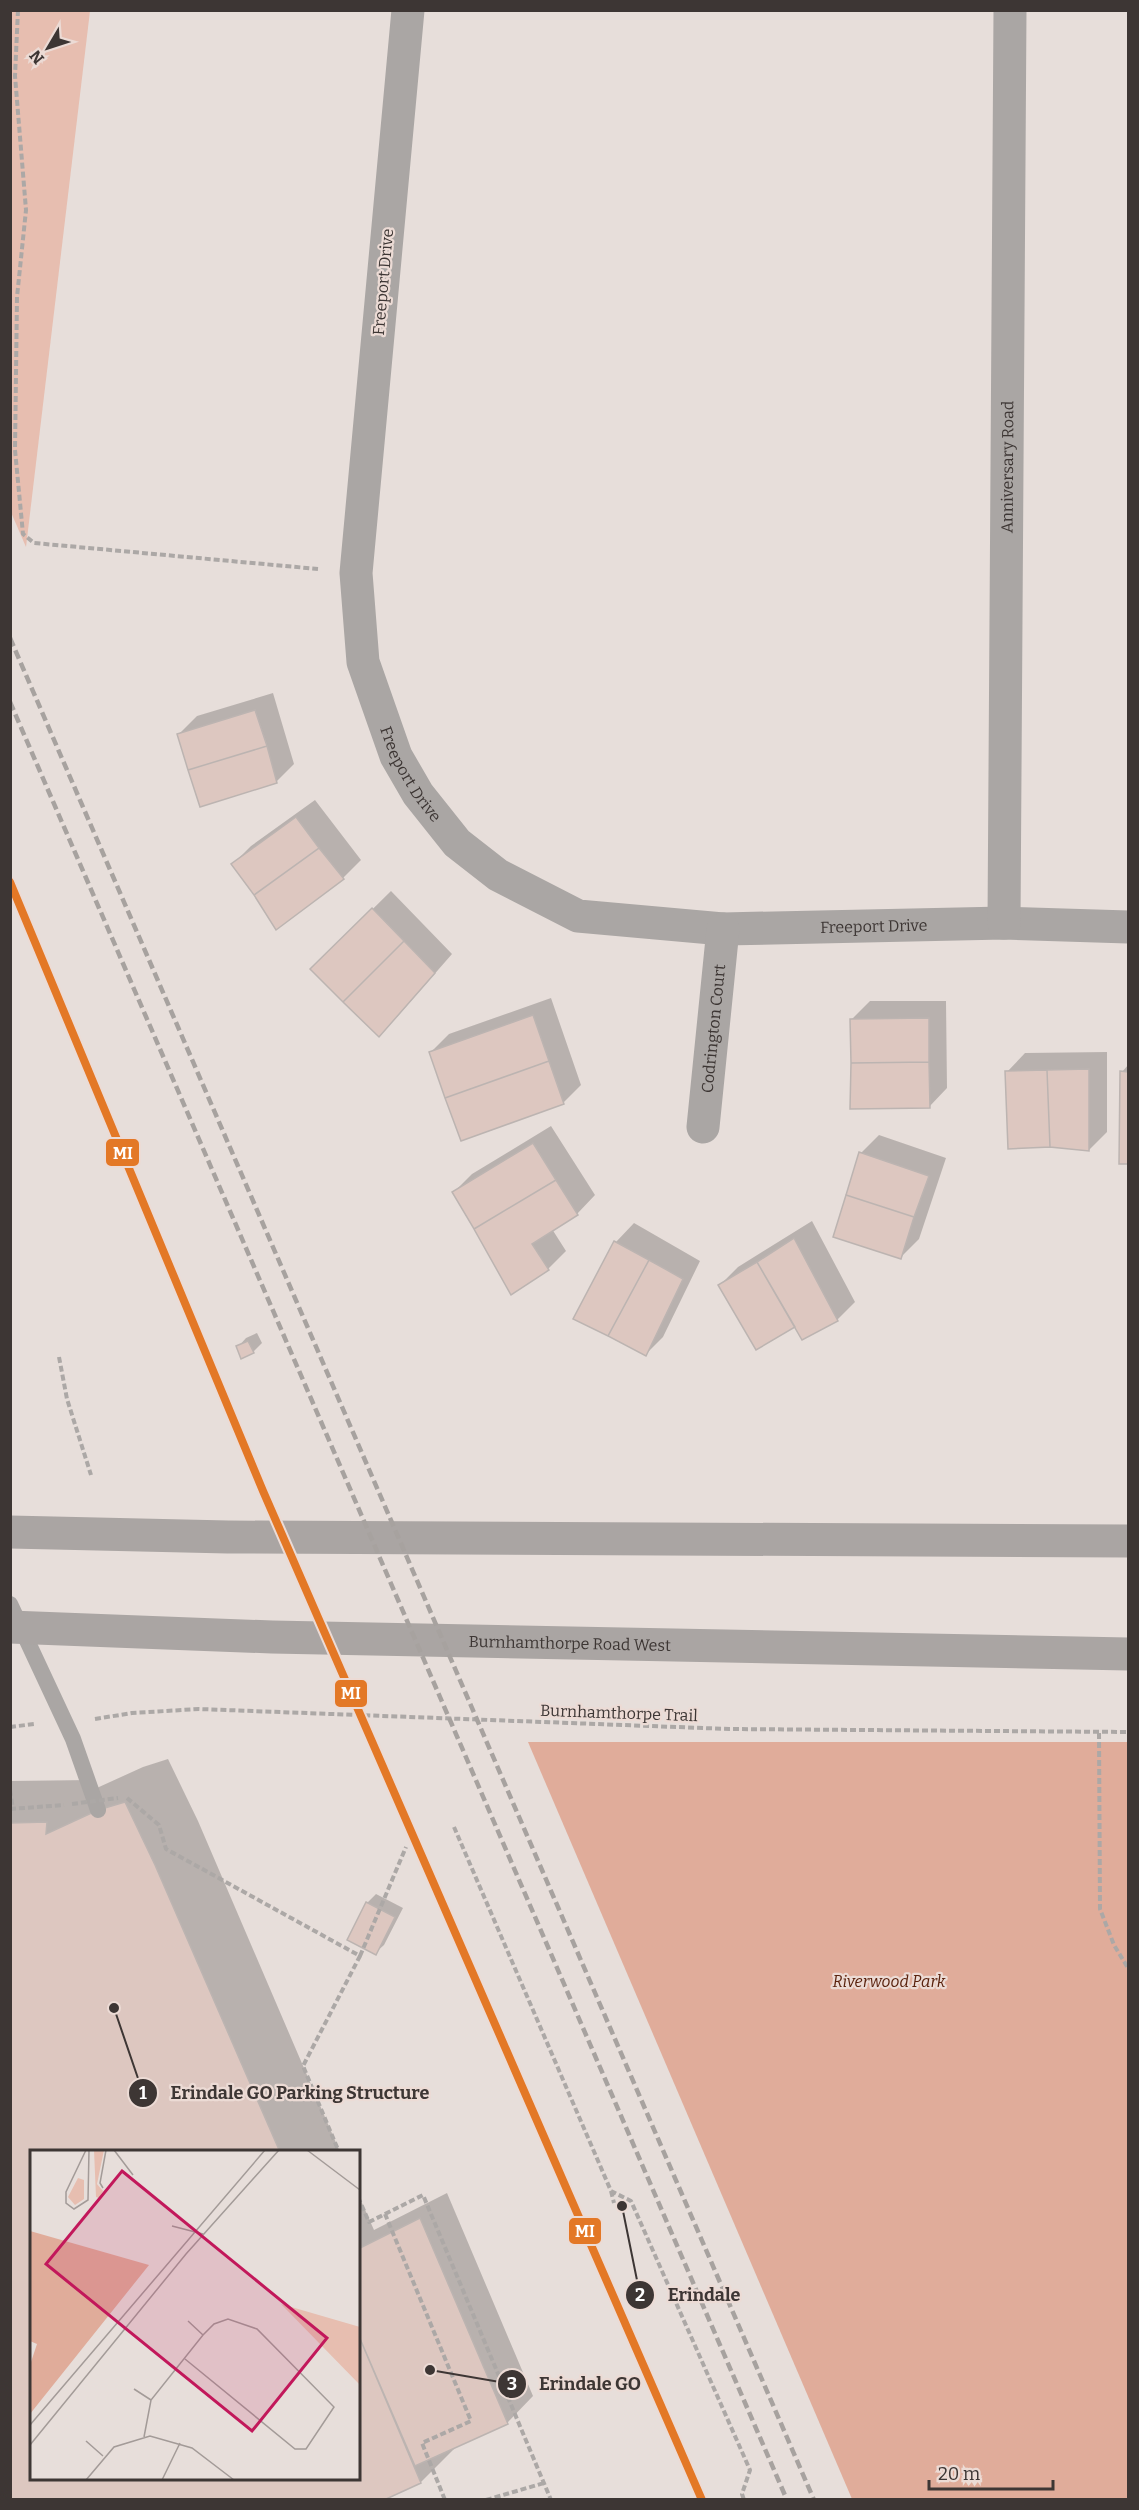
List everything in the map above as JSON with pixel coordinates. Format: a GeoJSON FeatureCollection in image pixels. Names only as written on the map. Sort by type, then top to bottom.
{"type":"FeatureCollection","features":[{"type":"Feature","properties":{"kind":"main road"},"geometry":{"type":"LineString","coordinates":[[10,1532],[228,1537],[1128,1541]]}},
{"type":"Feature","properties":{"kind":"main road","name":"Burnhamthorpe Road West"},"geometry":{"type":"LineString","coordinates":[[14,1620],[272,1636],[1128,1654]]}},
{"type":"Feature","properties":{"kind":"street","name":"Freeport Drive"},"geometry":{"type":"LineString","coordinates":[[408,10],[356,573],[363,662],[396,756],[418,794],[457,843],[498,875],[578,916],[723,929],[1004,923],[1128,927]]}},
{"type":"Feature","properties":{"kind":"street","name":"Anniversary Road"},"geometry":{"type":"LineString","coordinates":[[1004,923],[1010,10]]}},
{"type":"Feature","properties":{"kind":"street","name":"Codrington Court"},"geometry":{"type":"LineString","coordinates":[[703,1127],[723,929]]}},
{"type":"Feature","properties":{"kind":"lane"},"geometry":{"type":"LineString","coordinates":[[14,1620],[73,1739],[98,1810]]}},
{"type":"Feature","properties":{"kind":"path"},"geometry":{"type":"LineString","coordinates":[[18,10],[15,76],[26,210],[17,297],[15,450],[23,534],[34,543],[356,573]]}},
{"type":"Feature","properties":{"kind":"path"},"geometry":{"type":"LineString","coordinates":[[59,1357],[67,1399],[91,1475]]}},
{"type":"Feature","properties":{"kind":"path","name":"Burnhamthorpe Trail"},"geometry":{"type":"LineString","coordinates":[[109,1718],[132,1713],[199,1709],[729,1729],[1128,1732]]}},
{"type":"Feature","properties":{"kind":"path"},"geometry":{"type":"LineString","coordinates":[[10,1727],[31,1724]]}},
{"type":"Feature","properties":{"kind":"path"},"geometry":{"type":"LineString","coordinates":[[1100,1733],[1100,1909],[1114,1945],[1128,1968]]}},
{"type":"Feature","properties":{"kind":"path"},"geometry":{"type":"LineString","coordinates":[[10,1790],[11,1809],[118,1798]]}},
{"type":"Feature","properties":{"kind":"path"},"geometry":{"type":"LineString","coordinates":[[128,1797],[159,1825],[166,1849],[360,1956]]}},
{"type":"Feature","properties":{"kind":"path"},"geometry":{"type":"LineString","coordinates":[[454,1827],[611,2191],[614,2203]]}},
{"type":"Feature","properties":{"kind":"path"},"geometry":{"type":"LineString","coordinates":[[339,2150],[303,2066],[360,1956],[406,1847]]}},
{"type":"Feature","properties":{"kind":"path"},"geometry":{"type":"LineString","coordinates":[[611,2191],[631,2201],[750,2470],[742,2494],[744,2499]]}},
{"type":"Feature","properties":{"kind":"path"},"geometry":{"type":"LineString","coordinates":[[360,2202],[369,2222],[423,2195],[551,2499]]}},
{"type":"Feature","properties":{"kind":"path"},"geometry":{"type":"LineString","coordinates":[[385,2214],[471,2421],[422,2444],[445,2499]]}},
{"type":"Feature","properties":{"kind":"path"},"geometry":{"type":"LineString","coordinates":[[486,2499],[544,2483]]}},
{"type":"Feature","properties":{"kind":"shaded area"},"geometry":{"type":"Polygon","coordinates":[[[10,11],[90,11],[26,547],[10,510],[10,11]]]}},
{"type":"Feature","properties":{"kind":"green space","name":"Riverwood Park"},"geometry":{"type":"Polygon","coordinates":[[[528,1742],[1128,1742],[1128,2499],[852,2499],[528,1742]]]}},
{"type":"Feature","properties":{"kind":"building"},"geometry":{"type":"Polygon","coordinates":[[[255,710],[267,746],[188,770],[177,734],[255,710]]]}},
{"type":"Feature","properties":{"kind":"building"},"geometry":{"type":"Polygon","coordinates":[[[267,746],[277,783],[200,807],[188,770],[267,746]]]}},
{"type":"Feature","properties":{"kind":"building"},"geometry":{"type":"Polygon","coordinates":[[[296,817],[319,848],[254,895],[231,864],[296,817]]]}},
{"type":"Feature","properties":{"kind":"building"},"geometry":{"type":"Polygon","coordinates":[[[319,848],[344,879],[276,930],[254,895],[319,848]]]}},
{"type":"Feature","properties":{"kind":"building"},"geometry":{"type":"Polygon","coordinates":[[[372,908],[404,941],[343,1002],[310,969],[372,908]]]}},
{"type":"Feature","properties":{"kind":"building"},"geometry":{"type":"Polygon","coordinates":[[[404,941],[435,973],[379,1037],[343,1002],[404,941]]]}},
{"type":"Feature","properties":{"kind":"building"},"geometry":{"type":"Polygon","coordinates":[[[533,1015],[549,1061],[445,1098],[429,1052],[533,1015]]]}},
{"type":"Feature","properties":{"kind":"building"},"geometry":{"type":"Polygon","coordinates":[[[929,1018],[929,1062],[851,1063],[850,1019],[929,1018]]]}},
{"type":"Feature","properties":{"kind":"building"},"geometry":{"type":"Polygon","coordinates":[[[549,1061],[564,1104],[461,1141],[445,1098],[549,1061]]]}},
{"type":"Feature","properties":{"kind":"building"},"geometry":{"type":"Polygon","coordinates":[[[929,1062],[930,1108],[850,1109],[851,1063],[929,1062]]]}},
{"type":"Feature","properties":{"kind":"building"},"geometry":{"type":"Polygon","coordinates":[[[1089,1069],[1089,1151],[1050,1147],[1047,1070],[1089,1069]]]}},
{"type":"Feature","properties":{"kind":"building"},"geometry":{"type":"Polygon","coordinates":[[[1047,1070],[1050,1147],[1008,1149],[1005,1071],[1047,1070]]]}},
{"type":"Feature","properties":{"kind":"building"},"geometry":{"type":"Polygon","coordinates":[[[1120,1071],[1128,1072],[1128,1164],[1119,1164],[1120,1071]]]}},
{"type":"Feature","properties":{"kind":"building"},"geometry":{"type":"Polygon","coordinates":[[[533,1143],[556,1180],[474,1229],[452,1192],[533,1143]]]}},
{"type":"Feature","properties":{"kind":"building"},"geometry":{"type":"Polygon","coordinates":[[[859,1152],[929,1176],[914,1217],[846,1195],[859,1152]]]}},
{"type":"Feature","properties":{"kind":"building"},"geometry":{"type":"Polygon","coordinates":[[[556,1180],[578,1215],[532,1244],[549,1270],[511,1295],[474,1229],[556,1180]]]}},
{"type":"Feature","properties":{"kind":"building"},"geometry":{"type":"Polygon","coordinates":[[[846,1195],[914,1217],[901,1259],[833,1237],[846,1195]]]}},
{"type":"Feature","properties":{"kind":"building"},"geometry":{"type":"Polygon","coordinates":[[[794,1238],[838,1321],[802,1340],[757,1262],[794,1238]]]}},
{"type":"Feature","properties":{"kind":"building"},"geometry":{"type":"Polygon","coordinates":[[[614,1241],[649,1260],[608,1336],[573,1319],[614,1241]]]}},
{"type":"Feature","properties":{"kind":"building"},"geometry":{"type":"Polygon","coordinates":[[[649,1260],[683,1279],[646,1356],[608,1336],[649,1260]]]}},
{"type":"Feature","properties":{"kind":"building"},"geometry":{"type":"Polygon","coordinates":[[[757,1262],[795,1327],[756,1350],[718,1285],[757,1262]]]}},
{"type":"Feature","properties":{"kind":"building"},"geometry":{"type":"Polygon","coordinates":[[[248,1341],[254,1353],[241,1359],[236,1346],[248,1341]]]}},
{"type":"Feature","properties":{"kind":"building"},"geometry":{"type":"Polygon","coordinates":[[[125,1802],[155,1865],[279,2150],[30,2150],[30,2480],[360,2480],[360,2339],[421,2483],[384,2500],[10,2500],[10,1823],[47,1822],[46,1834],[98,1810],[125,1802]]]}},
{"type":"Feature","properties":{"kind":"building"},"geometry":{"type":"Polygon","coordinates":[[[366,1902],[395,1917],[376,1955],[347,1940],[366,1902]]]}},
{"type":"Feature","properties":{"kind":"building"},"geometry":{"type":"Polygon","coordinates":[[[420,2218],[508,2424],[415,2466],[360,2339],[360,2248],[420,2218]]]}},
{"type":"Feature","properties":{"kind":"railway"},"geometry":{"type":"LineString","coordinates":[[10,638],[814,2500]]}},
{"type":"Feature","properties":{"kind":"railway"},"geometry":{"type":"LineString","coordinates":[[10,702],[787,2500]]}},
{"type":"Feature","properties":{"kind":"transit line","name":"MI"},"geometry":{"type":"LineString","coordinates":[[10,882],[263,1491],[702,2500]]}},
{"type":"Feature","properties":{"kind":"place","name":"Erindale GO Parking Structure"},"geometry":{"type":"Point","coordinates":[114,2008]}},
{"type":"Feature","properties":{"kind":"place","name":"Erindale"},"geometry":{"type":"Point","coordinates":[622,2206]}},
{"type":"Feature","properties":{"kind":"place","name":"Erindale GO"},"geometry":{"type":"Point","coordinates":[430,2370]}}]}
